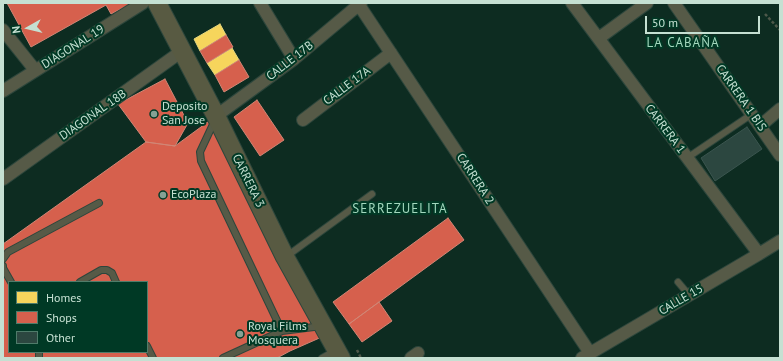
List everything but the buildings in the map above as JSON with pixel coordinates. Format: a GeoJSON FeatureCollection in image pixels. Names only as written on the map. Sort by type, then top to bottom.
{"type":"FeatureCollection","features":[{"type":"Feature","properties":{"kind":"main road","name":"CARRERA 3"},"geometry":{"type":"LineString","coordinates":[[157,3],[216,116],[285,257],[323,326],[333,355]]}},
{"type":"Feature","properties":{"kind":"street","name":"DIAGONAL 19"},"geometry":{"type":"LineString","coordinates":[[3,91],[144,3]]}},
{"type":"Feature","properties":{"kind":"street"},"geometry":{"type":"LineString","coordinates":[[260,3],[294,60]]}},
{"type":"Feature","properties":{"kind":"street","name":"CARRERA 1"},"geometry":{"type":"LineString","coordinates":[[572,3],[759,254]]}},
{"type":"Feature","properties":{"kind":"street"},"geometry":{"type":"LineString","coordinates":[[599,38],[647,3]]}},
{"type":"Feature","properties":{"kind":"street","name":"CARRERA 1 BIS"},"geometry":{"type":"LineString","coordinates":[[674,3],[780,155]]}},
{"type":"Feature","properties":{"kind":"street","name":"CALLE 17B"},"geometry":{"type":"LineString","coordinates":[[216,116],[294,60],[353,6]]}},
{"type":"Feature","properties":{"kind":"street","name":"CARRERA 2"},"geometry":{"type":"LineString","coordinates":[[353,6],[391,53],[586,356]]}},
{"type":"Feature","properties":{"kind":"street"},"geometry":{"type":"LineString","coordinates":[[3,30],[35,70]]}},
{"type":"Feature","properties":{"kind":"street","name":"DIAGONAL 18B"},"geometry":{"type":"LineString","coordinates":[[3,179],[182,51]]}},
{"type":"Feature","properties":{"kind":"street","name":"CALLE 17A"},"geometry":{"type":"LineString","coordinates":[[303,120],[391,53]]}},
{"type":"Feature","properties":{"kind":"street"},"geometry":{"type":"LineString","coordinates":[[760,126],[780,109]]}},
{"type":"Feature","properties":{"kind":"street","name":"CALLE 15"},"geometry":{"type":"LineString","coordinates":[[586,356],[780,241]]}},
{"type":"Feature","properties":{"kind":"lane"},"geometry":{"type":"LineString","coordinates":[[687,158],[752,114]]}},
{"type":"Feature","properties":{"kind":"lane"},"geometry":{"type":"LineString","coordinates":[[216,116],[200,152],[202,161],[282,331]]}},
{"type":"Feature","properties":{"kind":"lane"},"geometry":{"type":"LineString","coordinates":[[285,257],[372,194]]}},
{"type":"Feature","properties":{"kind":"lane"},"geometry":{"type":"LineString","coordinates":[[3,259],[8,252],[98,203]]}},
{"type":"Feature","properties":{"kind":"lane"},"geometry":{"type":"LineString","coordinates":[[3,266],[10,281]]}},
{"type":"Feature","properties":{"kind":"lane"},"geometry":{"type":"LineString","coordinates":[[82,281],[101,270],[107,270],[112,273],[116,281]]}},
{"type":"Feature","properties":{"kind":"lane"},"geometry":{"type":"LineString","coordinates":[[678,282],[689,295]]}},
{"type":"Feature","properties":{"kind":"lane"},"geometry":{"type":"LineString","coordinates":[[222,358],[282,331],[323,326]]}},
{"type":"Feature","properties":{"kind":"lane"},"geometry":{"type":"LineString","coordinates":[[148,348],[153,358]]}},
{"type":"Feature","properties":{"kind":"path"},"geometry":{"type":"LineString","coordinates":[[765,14],[780,30]]}},
{"type":"Feature","properties":{"kind":"place","name":"Deposito San Jose"},"geometry":{"type":"Point","coordinates":[154,114]}},
{"type":"Feature","properties":{"kind":"place","name":"EcoPlaza"},"geometry":{"type":"Point","coordinates":[163,195]}},
{"type":"Feature","properties":{"kind":"place","name":"Royal Films Mosquera"},"geometry":{"type":"Point","coordinates":[240,334]}},
{"type":"Feature","properties":{"kind":"district","name":"LA CABAÑA"},"geometry":{"type":"Point","coordinates":[683,43]}},
{"type":"Feature","properties":{"kind":"district","name":"SERREZUELITA"},"geometry":{"type":"Point","coordinates":[400,209]}}]}
